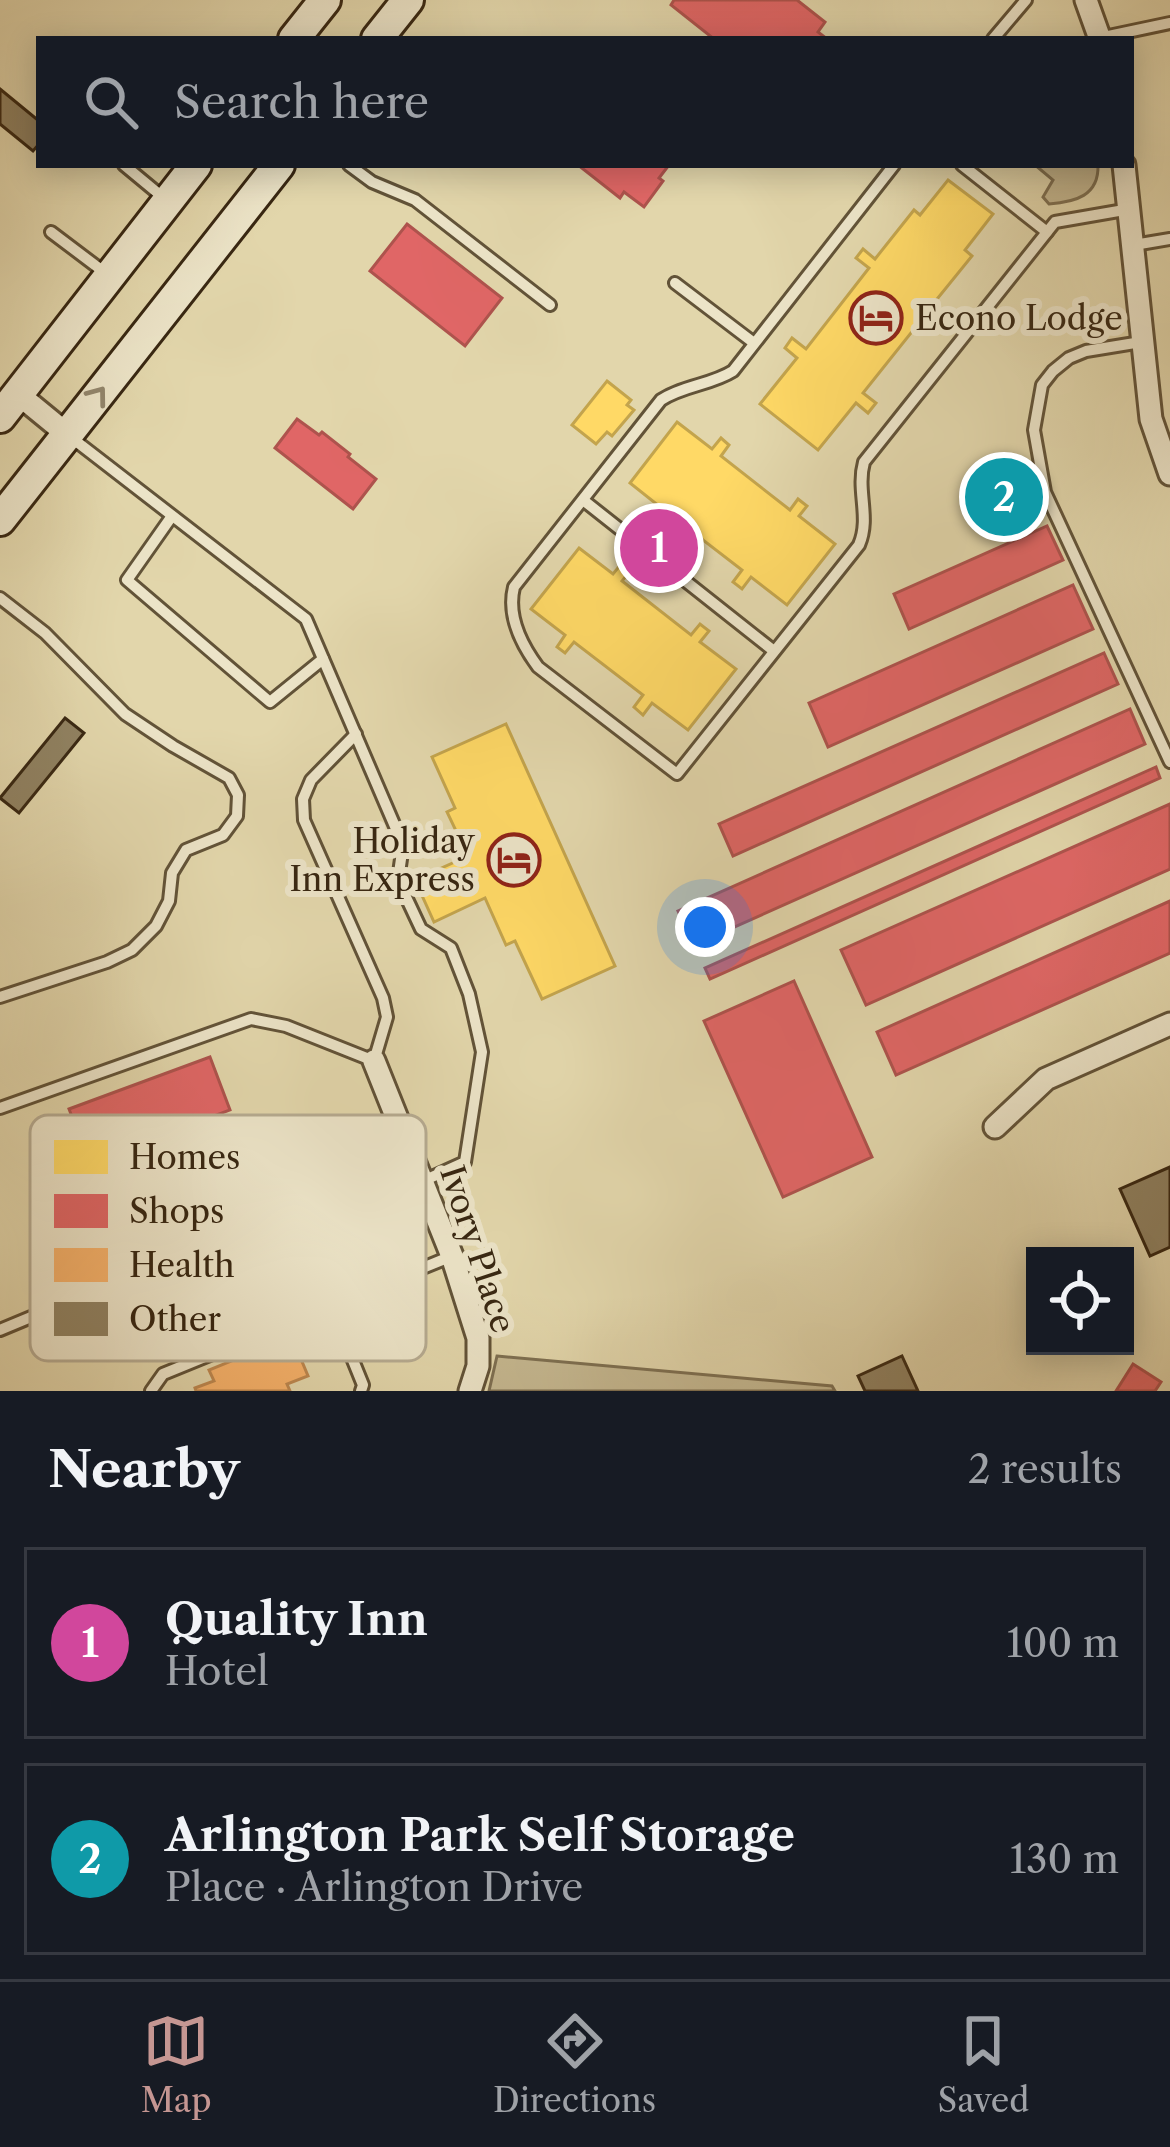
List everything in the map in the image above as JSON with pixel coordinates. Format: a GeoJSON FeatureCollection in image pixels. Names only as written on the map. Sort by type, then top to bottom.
{"type":"FeatureCollection","features":[{"type":"Feature","properties":{"kind":"main road"},"geometry":{"type":"LineString","coordinates":[[296,36],[325,0]]}},
{"type":"Feature","properties":{"kind":"main road"},"geometry":{"type":"LineString","coordinates":[[379,36],[408,0]]}},
{"type":"Feature","properties":{"kind":"main road"},"geometry":{"type":"LineString","coordinates":[[6,397],[111,277],[194,168]]}},
{"type":"Feature","properties":{"kind":"main road"},"geometry":{"type":"LineString","coordinates":[[0,520],[277,168]]}},
{"type":"Feature","properties":{"kind":"street"},"geometry":{"type":"LineString","coordinates":[[1086,0],[1099,36]]}},
{"type":"Feature","properties":{"kind":"street"},"geometry":{"type":"LineString","coordinates":[[1124,168],[1151,419],[1170,473]]}},
{"type":"Feature","properties":{"kind":"street"},"geometry":{"type":"LineString","coordinates":[[6,397],[68,435]]}},
{"type":"Feature","properties":{"kind":"street"},"geometry":{"type":"LineString","coordinates":[[995,1127],[1046,1079],[1170,1024]]}},
{"type":"Feature","properties":{"kind":"street","name":"Ivory Place"},"geometry":{"type":"LineString","coordinates":[[374,1061],[396,1115]]}},
{"type":"Feature","properties":{"kind":"street","name":"Ivory Place"},"geometry":{"type":"LineString","coordinates":[[426,1189],[478,1338],[478,1366],[470,1391]]}},
{"type":"Feature","properties":{"kind":"lane"},"geometry":{"type":"LineString","coordinates":[[996,36],[1026,0]]}},
{"type":"Feature","properties":{"kind":"lane"},"geometry":{"type":"LineString","coordinates":[[1109,36],[1170,23]]}},
{"type":"Feature","properties":{"kind":"lane"},"geometry":{"type":"LineString","coordinates":[[128,168],[167,201]]}},
{"type":"Feature","properties":{"kind":"lane"},"geometry":{"type":"LineString","coordinates":[[354,168],[372,182],[416,200],[550,305]]}},
{"type":"Feature","properties":{"kind":"lane"},"geometry":{"type":"LineString","coordinates":[[892,168],[727,375],[674,391],[661,400],[514,587],[512,611],[518,629],[531,657],[547,676],[677,774],[859,545],[866,519],[860,485],[864,462],[1055,222],[1130,208]]}},
{"type":"Feature","properties":{"kind":"lane"},"geometry":{"type":"LineString","coordinates":[[966,168],[1047,232]]}},
{"type":"Feature","properties":{"kind":"lane"},"geometry":{"type":"LineString","coordinates":[[51,232],[111,277]]}},
{"type":"Feature","properties":{"kind":"lane"},"geometry":{"type":"LineString","coordinates":[[1134,245],[1170,239]]}},
{"type":"Feature","properties":{"kind":"lane"},"geometry":{"type":"LineString","coordinates":[[675,283],[754,343]]}},
{"type":"Feature","properties":{"kind":"lane"},"geometry":{"type":"LineString","coordinates":[[1145,341],[1069,358],[1042,385],[1034,430],[1045,492],[1170,762]]}},
{"type":"Feature","properties":{"kind":"lane"},"geometry":{"type":"LineString","coordinates":[[68,435],[306,619],[403,845],[398,880],[421,929],[451,948],[469,994],[482,1052],[465,1162],[426,1185]]}},
{"type":"Feature","properties":{"kind":"lane"},"geometry":{"type":"LineString","coordinates":[[583,500],[774,651]]}},
{"type":"Feature","properties":{"kind":"lane"},"geometry":{"type":"LineString","coordinates":[[172,516],[127,580],[270,702],[323,659]]}},
{"type":"Feature","properties":{"kind":"lane"},"geometry":{"type":"LineString","coordinates":[[0,598],[44,633],[125,714],[230,778],[238,795],[237,816],[223,835],[186,850],[172,873],[169,901],[155,926],[132,950],[0,997]]}},
{"type":"Feature","properties":{"kind":"lane"},"geometry":{"type":"LineString","coordinates":[[0,1108],[251,1019],[286,1026],[374,1061],[387,1018],[383,998],[304,820],[302,799],[311,780],[356,734]]}},
{"type":"Feature","properties":{"kind":"lane"},"geometry":{"type":"LineString","coordinates":[[426,1267],[452,1256]]}},
{"type":"Feature","properties":{"kind":"lane"},"geometry":{"type":"LineString","coordinates":[[0,1330],[30,1318]]}},
{"type":"Feature","properties":{"kind":"lane"},"geometry":{"type":"LineString","coordinates":[[151,1391],[163,1374],[195,1361]]}},
{"type":"Feature","properties":{"kind":"lane"},"geometry":{"type":"LineString","coordinates":[[353,1361],[361,1391]]}},
{"type":"Feature","properties":{"kind":"shaded area"},"geometry":{"type":"Polygon","coordinates":[[[1039,168],[1098,168],[1094,184],[1084,195],[1049,204],[1043,197],[1053,180],[1039,168]]]}},
{"type":"Feature","properties":{"kind":"shaded area"},"geometry":{"type":"Polygon","coordinates":[[[497,1356],[832,1386],[835,1391],[489,1391],[497,1356]]]}},
{"type":"Feature","properties":{"kind":"building: Homes","name":"Econo Lodge"},"geometry":{"type":"Polygon","coordinates":[[[948,180],[993,214],[965,250],[972,256],[933,304],[945,313],[937,323],[926,314],[863,393],[876,403],[868,413],[856,403],[818,450],[760,404],[797,358],[785,348],[792,338],[806,349],[869,268],[856,258],[863,249],[875,259],[914,210],[920,215],[948,180]]]}},
{"type":"Feature","properties":{"kind":"building: Homes"},"geometry":{"type":"Polygon","coordinates":[[[607,381],[631,400],[627,405],[634,410],[612,436],[607,432],[596,444],[572,425],[607,381]]]}},
{"type":"Feature","properties":{"kind":"building: Homes"},"geometry":{"type":"Polygon","coordinates":[[[677,422],[712,449],[721,438],[729,445],[721,456],[790,510],[798,499],[807,506],[799,516],[835,544],[787,605],[751,577],[742,589],[733,582],[742,570],[672,516],[663,528],[655,521],[664,510],[630,483],[677,422]]]}},
{"type":"Feature","properties":{"kind":"building: Homes"},"geometry":{"type":"Polygon","coordinates":[[[579,548],[613,574],[622,563],[631,570],[622,581],[691,635],[700,624],[709,631],[700,642],[736,669],[688,730],[652,703],[643,715],[634,707],[643,695],[574,642],[565,653],[557,647],[565,635],[531,609],[579,548]]]}},
{"type":"Feature","properties":{"kind":"building: Homes","name":"Holiday Inn Express"},"geometry":{"type":"Polygon","coordinates":[[[506,724],[615,966],[542,999],[515,941],[506,945],[485,898],[434,922],[415,880],[468,856],[447,812],[455,808],[432,757],[506,724]]]}},
{"type":"Feature","properties":{"kind":"building: Shops"},"geometry":{"type":"Polygon","coordinates":[[[674,0],[797,0],[825,22],[818,32],[823,36],[710,36],[671,5],[674,0]]]}},
{"type":"Feature","properties":{"kind":"building: Shops"},"geometry":{"type":"Polygon","coordinates":[[[582,168],[667,168],[644,207],[624,192],[620,198],[582,168]]]}},
{"type":"Feature","properties":{"kind":"building: Shops"},"geometry":{"type":"Polygon","coordinates":[[[407,224],[502,298],[465,346],[370,271],[407,224]]]}},
{"type":"Feature","properties":{"kind":"building: Shops"},"geometry":{"type":"Polygon","coordinates":[[[297,419],[319,435],[322,432],[376,479],[353,509],[275,448],[297,419]]]}},
{"type":"Feature","properties":{"kind":"building: Shops"},"geometry":{"type":"Polygon","coordinates":[[[1019,468],[1035,504],[989,525],[973,489],[1019,468]]]}},
{"type":"Feature","properties":{"kind":"building: Shops"},"geometry":{"type":"Polygon","coordinates":[[[1047,526],[1063,560],[909,629],[894,594],[1047,526]]]}},
{"type":"Feature","properties":{"kind":"building: Shops"},"geometry":{"type":"Polygon","coordinates":[[[1073,585],[1093,629],[828,747],[809,703],[1073,585]]]}},
{"type":"Feature","properties":{"kind":"building: Shops"},"geometry":{"type":"Polygon","coordinates":[[[1104,653],[1118,684],[733,856],[719,824],[1104,653]]]}},
{"type":"Feature","properties":{"kind":"building: Shops"},"geometry":{"type":"Polygon","coordinates":[[[1130,709],[1145,744],[694,945],[678,911],[1130,709]]]}},
{"type":"Feature","properties":{"kind":"building: Shops"},"geometry":{"type":"Polygon","coordinates":[[[1156,767],[1160,778],[710,979],[705,968],[1156,767]]]}},
{"type":"Feature","properties":{"kind":"building: Shops"},"geometry":{"type":"Polygon","coordinates":[[[1170,804],[1170,869],[866,1005],[841,950],[1170,804]]]}},
{"type":"Feature","properties":{"kind":"building: Shops"},"geometry":{"type":"Polygon","coordinates":[[[1170,901],[1170,953],[896,1075],[877,1032],[1170,901]]]}},
{"type":"Feature","properties":{"kind":"building: Shops"},"geometry":{"type":"Polygon","coordinates":[[[794,981],[872,1157],[783,1197],[704,1021],[794,981]]]}},
{"type":"Feature","properties":{"kind":"building: Shops"},"geometry":{"type":"Polygon","coordinates":[[[210,1057],[230,1110],[217,1115],[71,1115],[69,1109],[210,1057]]]}},
{"type":"Feature","properties":{"kind":"building: Shops"},"geometry":{"type":"Polygon","coordinates":[[[1133,1364],[1161,1382],[1155,1391],[1116,1391],[1133,1364]]]}},
{"type":"Feature","properties":{"kind":"building: Health"},"geometry":{"type":"Polygon","coordinates":[[[231,1361],[302,1361],[308,1376],[287,1384],[290,1391],[196,1391],[214,1381],[209,1370],[231,1361]]]}},
{"type":"Feature","properties":{"kind":"building: Other"},"geometry":{"type":"Polygon","coordinates":[[[0,89],[36,119],[36,148],[33,151],[0,124],[0,89]]]}},
{"type":"Feature","properties":{"kind":"building: Other"},"geometry":{"type":"Polygon","coordinates":[[[65,718],[84,733],[19,813],[0,798],[65,718]]]}},
{"type":"Feature","properties":{"kind":"building: Other"},"geometry":{"type":"Polygon","coordinates":[[[1170,1167],[1170,1247],[1150,1256],[1120,1189],[1170,1167]]]}},
{"type":"Feature","properties":{"kind":"building: Other"},"geometry":{"type":"Polygon","coordinates":[[[902,1356],[918,1391],[865,1391],[858,1376],[902,1356]]]}},
{"type":"Feature","properties":{"kind":"place","name":"Econo Lodge"},"geometry":{"type":"Point","coordinates":[876,318]}},
{"type":"Feature","properties":{"kind":"place","name":"Arlington Park Self Storage"},"geometry":{"type":"Point","coordinates":[1004,497]}},
{"type":"Feature","properties":{"kind":"place","name":"Quality Inn"},"geometry":{"type":"Point","coordinates":[659,548]}},
{"type":"Feature","properties":{"kind":"place","name":"Holiday Inn Express"},"geometry":{"type":"Point","coordinates":[514,860]}}]}
